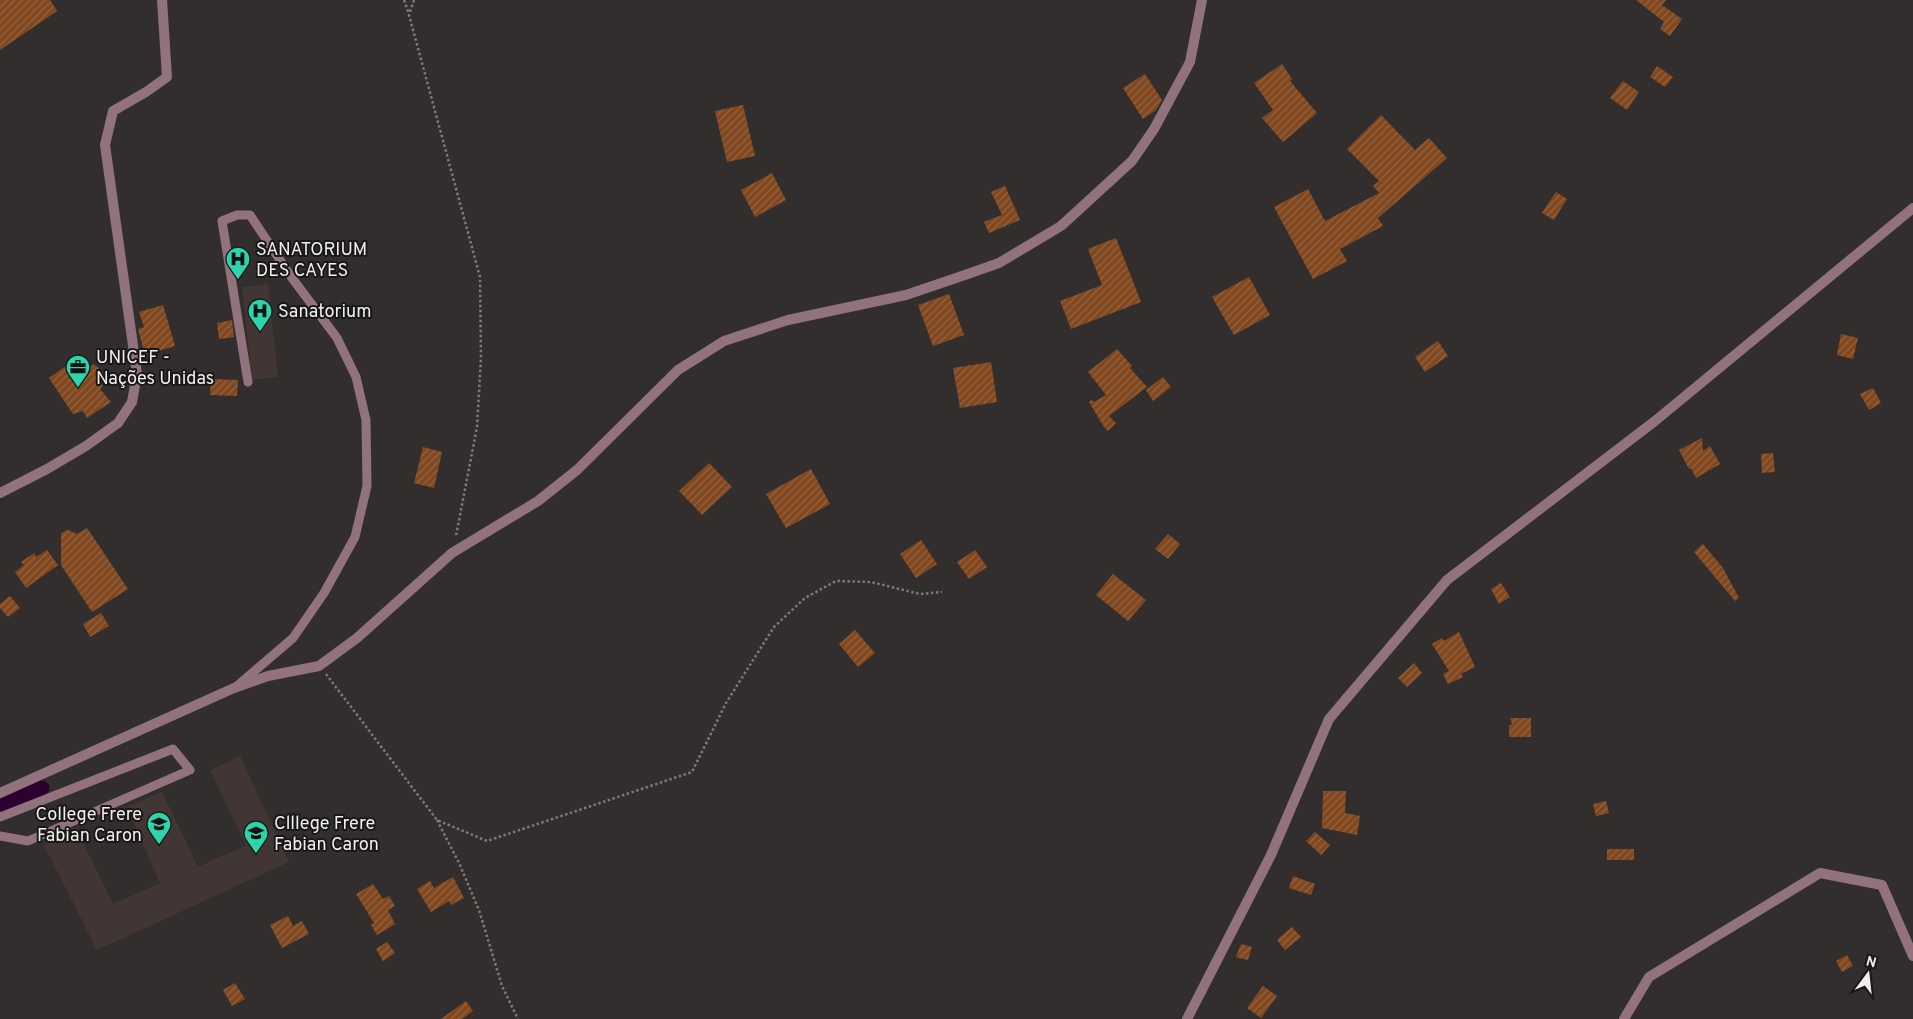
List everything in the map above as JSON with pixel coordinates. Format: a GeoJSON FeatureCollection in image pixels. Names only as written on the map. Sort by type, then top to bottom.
{"type":"FeatureCollection","features":[{"type":"Feature","properties":{"kind":"street"},"geometry":{"type":"LineString","coordinates":[[0,493],[48,469],[86,446],[118,423],[132,402],[133,384],[137,374],[105,145],[113,111],[146,92],[167,77],[162,0]]}},
{"type":"Feature","properties":{"kind":"street"},"geometry":{"type":"LineString","coordinates":[[0,793],[234,688],[268,676],[320,666],[357,638],[452,553],[538,501],[577,470],[678,370],[724,341],[788,320],[906,295],[959,277],[999,263],[1061,226],[1132,161],[1154,129],[1190,62],[1198,10],[1202,0]]}},
{"type":"Feature","properties":{"kind":"street"},"geometry":{"type":"LineString","coordinates":[[1187,1019],[1271,856],[1329,718],[1447,580],[1655,421],[1913,208]]}},
{"type":"Feature","properties":{"kind":"street"},"geometry":{"type":"LineString","coordinates":[[1624,1019],[1649,977],[1820,873],[1882,885],[1913,956]]}},
{"type":"Feature","properties":{"kind":"lane"},"geometry":{"type":"LineString","coordinates":[[234,688],[293,638],[324,593],[354,537],[367,486],[366,420],[356,377],[338,338],[292,278],[250,215],[237,215],[222,221],[248,382]]}},
{"type":"Feature","properties":{"kind":"lane"},"geometry":{"type":"LineString","coordinates":[[0,817],[173,749],[190,770],[28,841],[0,836]]}},
{"type":"Feature","properties":{"kind":"path"},"geometry":{"type":"LineString","coordinates":[[404,0],[480,277],[481,358],[477,427],[452,553]]}},
{"type":"Feature","properties":{"kind":"path"},"geometry":{"type":"LineString","coordinates":[[409,16],[414,0]]}},
{"type":"Feature","properties":{"kind":"path"},"geometry":{"type":"LineString","coordinates":[[437,820],[488,841],[692,772],[726,703],[774,627],[805,598],[836,581],[871,582],[920,594],[942,592]]}},
{"type":"Feature","properties":{"kind":"path"},"geometry":{"type":"LineString","coordinates":[[320,666],[437,820],[459,863],[479,910],[502,986],[518,1019]]}},
{"type":"Feature","properties":{"kind":"shaded area","name":"Sanatorium"},"geometry":{"type":"Polygon","coordinates":[[[268,284],[278,377],[252,380],[242,287],[268,284]]]}},
{"type":"Feature","properties":{"kind":"shaded area","name":"Clllege Frere Fabian Caron"},"geometry":{"type":"Polygon","coordinates":[[[240,756],[289,862],[97,950],[44,845],[77,830],[113,904],[160,883],[127,807],[162,792],[198,867],[246,845],[210,770],[240,756]]]}},
{"type":"Feature","properties":{"kind":"building"},"geometry":{"type":"Polygon","coordinates":[[[0,0],[50,0],[57,11],[0,50],[0,0]]]}},
{"type":"Feature","properties":{"kind":"building"},"geometry":{"type":"Polygon","coordinates":[[[1636,0],[1666,0],[1662,5],[1682,19],[1670,36],[1660,29],[1664,22],[1636,0]]]}},
{"type":"Feature","properties":{"kind":"building"},"geometry":{"type":"Polygon","coordinates":[[[1282,64],[1292,79],[1290,81],[1317,113],[1283,142],[1262,118],[1273,110],[1254,83],[1282,64]]]}},
{"type":"Feature","properties":{"kind":"building"},"geometry":{"type":"Polygon","coordinates":[[[1657,66],[1673,77],[1665,87],[1650,77],[1657,66]]]}},
{"type":"Feature","properties":{"kind":"building"},"geometry":{"type":"Polygon","coordinates":[[[1145,74],[1162,100],[1156,110],[1143,119],[1123,88],[1145,74]]]}},
{"type":"Feature","properties":{"kind":"building"},"geometry":{"type":"Polygon","coordinates":[[[1623,81],[1639,92],[1627,110],[1610,98],[1623,81]]]}},
{"type":"Feature","properties":{"kind":"building"},"geometry":{"type":"Polygon","coordinates":[[[743,105],[755,156],[727,162],[715,111],[743,105]]]}},
{"type":"Feature","properties":{"kind":"building"},"geometry":{"type":"Polygon","coordinates":[[[1381,115],[1415,150],[1429,138],[1447,158],[1378,218],[1383,226],[1340,249],[1347,261],[1313,279],[1274,207],[1308,189],[1325,221],[1379,193],[1373,186],[1379,181],[1347,149],[1381,115]]]}},
{"type":"Feature","properties":{"kind":"building"},"geometry":{"type":"Polygon","coordinates":[[[772,173],[786,200],[755,217],[741,190],[772,173]]]}},
{"type":"Feature","properties":{"kind":"building"},"geometry":{"type":"Polygon","coordinates":[[[1005,186],[1020,220],[989,233],[984,222],[1002,215],[991,192],[1005,186]]]}},
{"type":"Feature","properties":{"kind":"building"},"geometry":{"type":"Polygon","coordinates":[[[1556,192],[1567,199],[1554,220],[1542,213],[1556,192]]]}},
{"type":"Feature","properties":{"kind":"building"},"geometry":{"type":"Polygon","coordinates":[[[1116,238],[1141,302],[1071,329],[1060,301],[1102,285],[1088,249],[1116,238]]]}},
{"type":"Feature","properties":{"kind":"building"},"geometry":{"type":"Polygon","coordinates":[[[1249,277],[1270,315],[1234,335],[1212,297],[1249,277]]]}},
{"type":"Feature","properties":{"kind":"building"},"geometry":{"type":"Polygon","coordinates":[[[949,294],[964,335],[933,346],[918,305],[949,294]]]}},
{"type":"Feature","properties":{"kind":"building"},"geometry":{"type":"Polygon","coordinates":[[[163,305],[175,346],[145,355],[138,329],[144,327],[139,312],[163,305]]]}},
{"type":"Feature","properties":{"kind":"building"},"geometry":{"type":"Polygon","coordinates":[[[232,320],[234,337],[219,339],[217,323],[232,320]]]}},
{"type":"Feature","properties":{"kind":"building"},"geometry":{"type":"Polygon","coordinates":[[[1841,334],[1858,338],[1853,359],[1837,355],[1841,334]]]}},
{"type":"Feature","properties":{"kind":"building"},"geometry":{"type":"Polygon","coordinates":[[[1438,341],[1448,356],[1425,372],[1415,357],[1438,341]]]}},
{"type":"Feature","properties":{"kind":"building"},"geometry":{"type":"Polygon","coordinates":[[[1117,349],[1132,366],[1130,368],[1147,387],[1109,416],[1116,423],[1108,431],[1089,402],[1092,400],[1094,402],[1106,395],[1088,372],[1117,349]]]}},
{"type":"Feature","properties":{"kind":"building","name":"UNICEF - Nações Unidas"},"geometry":{"type":"Polygon","coordinates":[[[76,359],[83,372],[94,364],[104,373],[100,382],[103,386],[100,389],[111,402],[87,418],[83,411],[73,414],[49,378],[76,359]]]}},
{"type":"Feature","properties":{"kind":"building"},"geometry":{"type":"Polygon","coordinates":[[[991,362],[997,402],[960,408],[953,368],[991,362]]]}},
{"type":"Feature","properties":{"kind":"building"},"geometry":{"type":"Polygon","coordinates":[[[1163,377],[1171,387],[1153,401],[1146,390],[1163,377]]]}},
{"type":"Feature","properties":{"kind":"building"},"geometry":{"type":"Polygon","coordinates":[[[211,379],[238,380],[237,396],[210,395],[211,379]]]}},
{"type":"Feature","properties":{"kind":"building"},"geometry":{"type":"Polygon","coordinates":[[[1873,388],[1881,403],[1869,410],[1860,394],[1873,388]]]}},
{"type":"Feature","properties":{"kind":"building"},"geometry":{"type":"Polygon","coordinates":[[[1702,438],[1703,451],[1710,446],[1720,464],[1696,478],[1679,450],[1702,438]]]}},
{"type":"Feature","properties":{"kind":"building"},"geometry":{"type":"Polygon","coordinates":[[[423,447],[442,452],[434,488],[414,483],[423,447]]]}},
{"type":"Feature","properties":{"kind":"building"},"geometry":{"type":"Polygon","coordinates":[[[1773,453],[1775,472],[1762,473],[1761,454],[1773,453]]]}},
{"type":"Feature","properties":{"kind":"building"},"geometry":{"type":"Polygon","coordinates":[[[709,463],[732,487],[702,515],[679,491],[709,463]]]}},
{"type":"Feature","properties":{"kind":"building"},"geometry":{"type":"Polygon","coordinates":[[[811,469],[830,504],[786,528],[766,494],[811,469]]]}},
{"type":"Feature","properties":{"kind":"building"},"geometry":{"type":"Polygon","coordinates":[[[87,528],[128,589],[92,612],[61,565],[61,533],[68,530],[77,534],[87,528]]]}},
{"type":"Feature","properties":{"kind":"building"},"geometry":{"type":"Polygon","coordinates":[[[1168,534],[1180,544],[1168,559],[1155,549],[1168,534]]]}},
{"type":"Feature","properties":{"kind":"building"},"geometry":{"type":"Polygon","coordinates":[[[921,540],[937,564],[916,578],[900,554],[921,540]]]}},
{"type":"Feature","properties":{"kind":"building"},"geometry":{"type":"Polygon","coordinates":[[[1703,544],[1723,568],[1739,598],[1735,601],[1694,552],[1703,544]]]}},
{"type":"Feature","properties":{"kind":"building"},"geometry":{"type":"Polygon","coordinates":[[[47,550],[58,565],[26,588],[15,572],[24,565],[21,562],[34,553],[36,557],[47,550]]]}},
{"type":"Feature","properties":{"kind":"building"},"geometry":{"type":"Polygon","coordinates":[[[975,550],[987,567],[969,579],[957,562],[975,550]]]}},
{"type":"Feature","properties":{"kind":"building"},"geometry":{"type":"Polygon","coordinates":[[[1113,574],[1146,600],[1128,621],[1096,595],[1113,574]]]}},
{"type":"Feature","properties":{"kind":"building"},"geometry":{"type":"Polygon","coordinates":[[[1501,583],[1510,597],[1499,604],[1491,589],[1501,583]]]}},
{"type":"Feature","properties":{"kind":"building"},"geometry":{"type":"Polygon","coordinates":[[[10,596],[20,608],[8,617],[0,608],[0,604],[10,596]]]}},
{"type":"Feature","properties":{"kind":"building"},"geometry":{"type":"Polygon","coordinates":[[[101,613],[109,626],[90,637],[83,624],[101,613]]]}},
{"type":"Feature","properties":{"kind":"building"},"geometry":{"type":"Polygon","coordinates":[[[855,630],[875,653],[858,667],[839,644],[855,630]]]}},
{"type":"Feature","properties":{"kind":"building"},"geometry":{"type":"Polygon","coordinates":[[[1459,632],[1475,667],[1461,674],[1463,677],[1448,684],[1443,674],[1449,671],[1432,644],[1442,638],[1444,641],[1459,632]]]}},
{"type":"Feature","properties":{"kind":"building"},"geometry":{"type":"Polygon","coordinates":[[[1414,663],[1422,673],[1407,687],[1398,678],[1414,663]]]}},
{"type":"Feature","properties":{"kind":"building"},"geometry":{"type":"Polygon","coordinates":[[[1510,718],[1531,718],[1531,737],[1509,737],[1509,726],[1512,724],[1510,718]]]}},
{"type":"Feature","properties":{"kind":"building"},"geometry":{"type":"Polygon","coordinates":[[[1323,791],[1346,791],[1345,813],[1360,816],[1357,835],[1322,828],[1323,791]]]}},
{"type":"Feature","properties":{"kind":"building"},"geometry":{"type":"Polygon","coordinates":[[[1606,801],[1609,813],[1596,816],[1593,804],[1606,801]]]}},
{"type":"Feature","properties":{"kind":"building"},"geometry":{"type":"Polygon","coordinates":[[[1315,832],[1330,845],[1321,855],[1306,841],[1315,832]]]}},
{"type":"Feature","properties":{"kind":"building"},"geometry":{"type":"Polygon","coordinates":[[[1607,849],[1634,849],[1634,860],[1607,860],[1607,849]]]}},
{"type":"Feature","properties":{"kind":"building"},"geometry":{"type":"Polygon","coordinates":[[[1293,876],[1315,884],[1311,895],[1289,888],[1293,876]]]}},
{"type":"Feature","properties":{"kind":"building"},"geometry":{"type":"Polygon","coordinates":[[[453,877],[464,898],[451,905],[449,901],[431,912],[417,889],[430,881],[434,888],[453,877]]]}},
{"type":"Feature","properties":{"kind":"building"},"geometry":{"type":"Polygon","coordinates":[[[373,884],[383,899],[389,896],[395,906],[388,910],[395,924],[377,935],[371,925],[374,923],[356,894],[373,884]]]}},
{"type":"Feature","properties":{"kind":"building"},"geometry":{"type":"Polygon","coordinates":[[[288,916],[293,926],[302,921],[309,934],[282,948],[270,925],[288,916]]]}},
{"type":"Feature","properties":{"kind":"building"},"geometry":{"type":"Polygon","coordinates":[[[1292,927],[1301,937],[1285,950],[1277,940],[1292,927]]]}},
{"type":"Feature","properties":{"kind":"building"},"geometry":{"type":"Polygon","coordinates":[[[387,942],[395,953],[383,961],[376,949],[387,942]]]}},
{"type":"Feature","properties":{"kind":"building"},"geometry":{"type":"Polygon","coordinates":[[[1241,944],[1252,947],[1248,960],[1236,957],[1241,944]]]}},
{"type":"Feature","properties":{"kind":"building"},"geometry":{"type":"Polygon","coordinates":[[[1847,955],[1853,966],[1842,972],[1836,961],[1847,955]]]}},
{"type":"Feature","properties":{"kind":"building"},"geometry":{"type":"Polygon","coordinates":[[[235,983],[245,999],[232,1006],[223,990],[235,983]]]}},
{"type":"Feature","properties":{"kind":"building"},"geometry":{"type":"Polygon","coordinates":[[[1263,986],[1277,996],[1261,1018],[1247,1008],[1263,986]]]}},
{"type":"Feature","properties":{"kind":"building"},"geometry":{"type":"Polygon","coordinates":[[[466,1001],[473,1011],[462,1019],[441,1019],[466,1001]]]}},
{"type":"Feature","properties":{"kind":"waterway"},"geometry":{"type":"LineString","coordinates":[[5,805],[42,788]]}},
{"type":"Feature","properties":{"kind":"place","name":"SANATORIUM DES CAYES"},"geometry":{"type":"Point","coordinates":[238,280]}},
{"type":"Feature","properties":{"kind":"place","name":"Sanatorium"},"geometry":{"type":"Point","coordinates":[260,332]}},
{"type":"Feature","properties":{"kind":"place","name":"UNICEF - Nações Unidas"},"geometry":{"type":"Point","coordinates":[78,388]}},
{"type":"Feature","properties":{"kind":"place","name":"College Frere Fabian Caron"},"geometry":{"type":"Point","coordinates":[159,845]}},
{"type":"Feature","properties":{"kind":"place","name":"Clllege Frere Fabian Caron"},"geometry":{"type":"Point","coordinates":[256,854]}}]}
